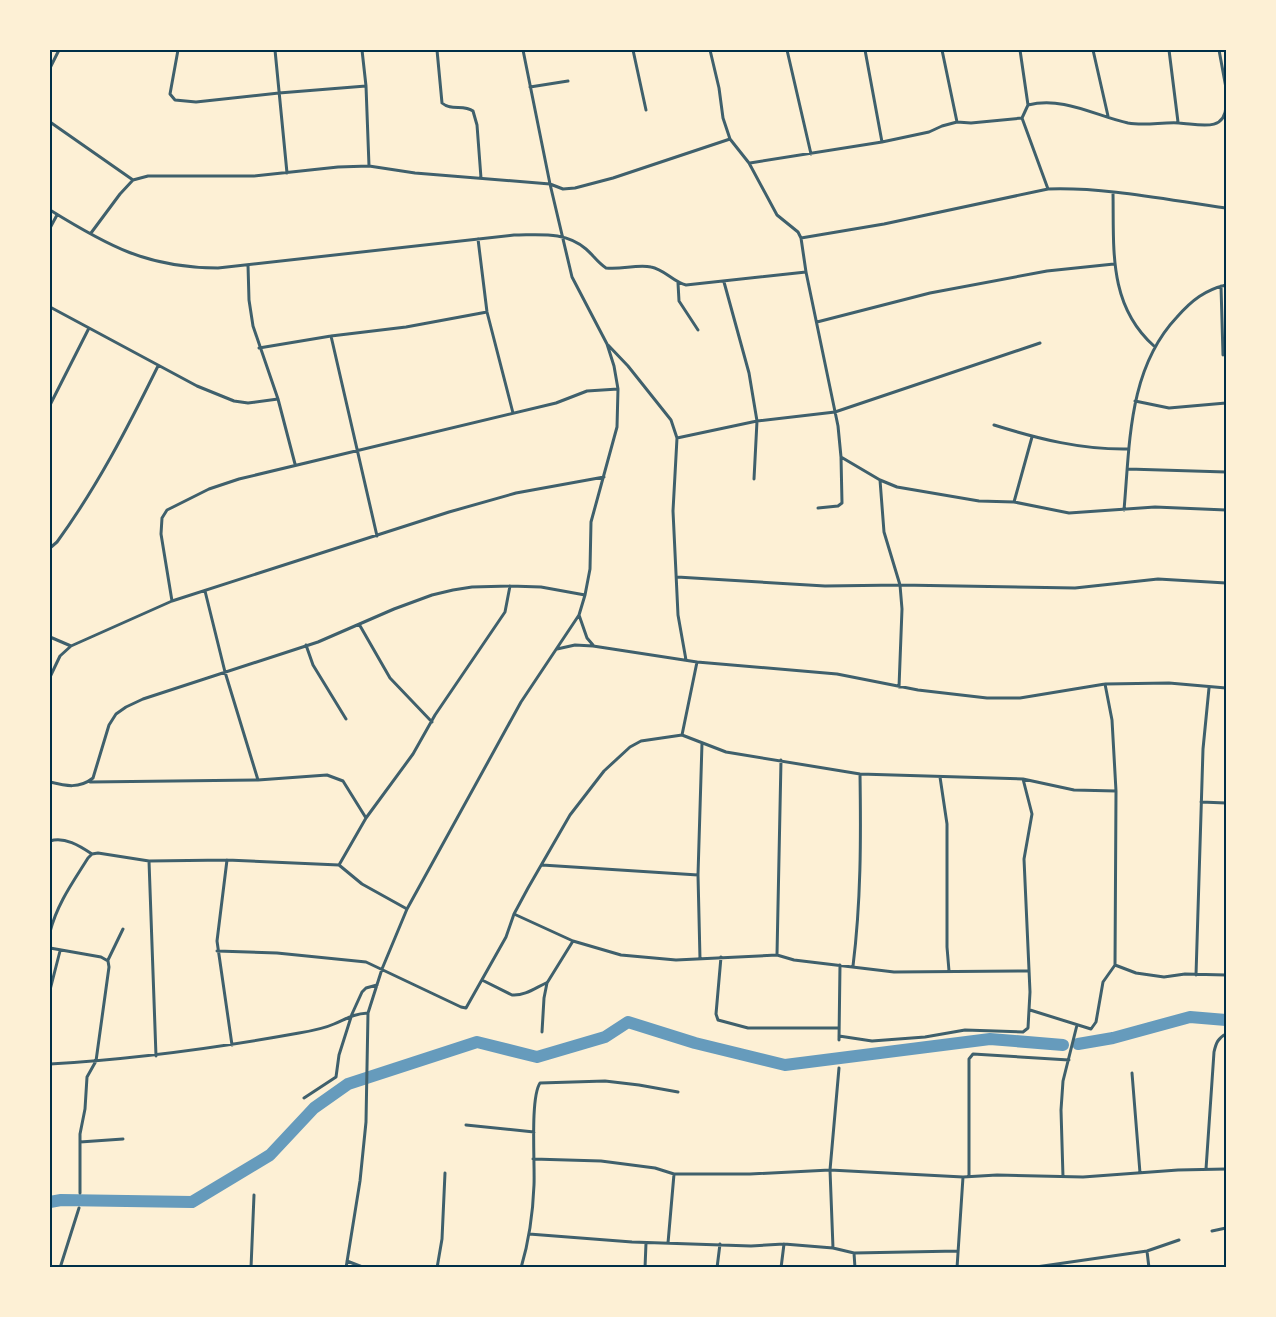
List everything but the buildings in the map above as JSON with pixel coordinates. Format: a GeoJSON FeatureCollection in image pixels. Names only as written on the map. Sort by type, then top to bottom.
{"type":"FeatureCollection","features":[{"type":"Feature","properties":{"kind":"street"},"geometry":{"type":"LineString","coordinates":[[50,68],[59,50]]}},
{"type":"Feature","properties":{"kind":"street"},"geometry":{"type":"LineString","coordinates":[[178,50],[170,88],[172,98],[185,101],[205,102],[366,86]]}},
{"type":"Feature","properties":{"kind":"street"},"geometry":{"type":"LineString","coordinates":[[275,50],[287,173]]}},
{"type":"Feature","properties":{"kind":"street"},"geometry":{"type":"LineString","coordinates":[[362,50],[366,86],[369,166]]}},
{"type":"Feature","properties":{"kind":"street"},"geometry":{"type":"LineString","coordinates":[[437,50],[442,103],[448,107],[465,107],[473,111],[477,125],[481,178]]}},
{"type":"Feature","properties":{"kind":"street"},"geometry":{"type":"LineString","coordinates":[[346,1268],[360,1181],[366,1122],[368,1013],[382,969],[407,909],[521,702],[579,615],[590,569],[591,522],[617,427],[618,389],[607,344],[572,277],[561,235],[523,50]]}},
{"type":"Feature","properties":{"kind":"street"},"geometry":{"type":"LineString","coordinates":[[633,50],[646,110]]}},
{"type":"Feature","properties":{"kind":"street"},"geometry":{"type":"LineString","coordinates":[[710,50],[723,118],[730,139],[749,163],[777,215],[798,232],[801,238],[835,412],[841,457],[842,503],[838,506],[819,508]]}},
{"type":"Feature","properties":{"kind":"street"},"geometry":{"type":"LineString","coordinates":[[787,50],[811,154]]}},
{"type":"Feature","properties":{"kind":"street"},"geometry":{"type":"LineString","coordinates":[[865,50],[882,142]]}},
{"type":"Feature","properties":{"kind":"street"},"geometry":{"type":"LineString","coordinates":[[942,50],[957,122]]}},
{"type":"Feature","properties":{"kind":"street"},"geometry":{"type":"LineString","coordinates":[[1020,50],[1028,105],[1022,118],[1048,189]]}},
{"type":"Feature","properties":{"kind":"street"},"geometry":{"type":"LineString","coordinates":[[1093,50],[1108,116]]}},
{"type":"Feature","properties":{"kind":"street"},"geometry":{"type":"LineString","coordinates":[[1168,50],[1178,123]]}},
{"type":"Feature","properties":{"kind":"street"},"geometry":{"type":"LineString","coordinates":[[1219,50],[1227,88]]}},
{"type":"Feature","properties":{"kind":"street"},"geometry":{"type":"LineString","coordinates":[[530,87],[568,81]]}},
{"type":"Feature","properties":{"kind":"street"},"geometry":{"type":"LineString","coordinates":[[1028,105],[1043,103],[1067,105],[1137,124],[1215,125],[1221,122],[1227,106]]}},
{"type":"Feature","properties":{"kind":"street"},"geometry":{"type":"LineString","coordinates":[[749,163],[882,142],[929,132],[957,122],[971,123],[1022,118]]}},
{"type":"Feature","properties":{"kind":"street"},"geometry":{"type":"LineString","coordinates":[[50,122],[133,180]]}},
{"type":"Feature","properties":{"kind":"street"},"geometry":{"type":"LineString","coordinates":[[91,233],[133,180],[148,176],[254,176],[369,166],[415,173],[550,184],[563,189],[613,178],[730,139]]}},
{"type":"Feature","properties":{"kind":"street"},"geometry":{"type":"LineString","coordinates":[[801,238],[884,224],[1048,189],[1065,188],[1113,193],[1227,208]]}},
{"type":"Feature","properties":{"kind":"street"},"geometry":{"type":"LineString","coordinates":[[1113,193],[1114,264],[1122,299],[1135,327],[1154,346]]}},
{"type":"Feature","properties":{"kind":"street"},"geometry":{"type":"LineString","coordinates":[[50,210],[118,250],[177,266],[218,268],[248,266],[514,235],[561,235],[576,241],[606,268],[649,266],[658,269],[678,283],[686,285],[806,272]]}},
{"type":"Feature","properties":{"kind":"street"},"geometry":{"type":"LineString","coordinates":[[50,228],[57,215]]}},
{"type":"Feature","properties":{"kind":"street"},"geometry":{"type":"LineString","coordinates":[[478,239],[487,312],[513,413]]}},
{"type":"Feature","properties":{"kind":"street"},"geometry":{"type":"LineString","coordinates":[[817,322],[930,293],[1047,271],[1114,264]]}},
{"type":"Feature","properties":{"kind":"street"},"geometry":{"type":"LineString","coordinates":[[248,266],[249,300],[253,326],[278,399],[295,465]]}},
{"type":"Feature","properties":{"kind":"street"},"geometry":{"type":"LineString","coordinates":[[724,282],[749,373],[757,421],[754,479]]}},
{"type":"Feature","properties":{"kind":"street"},"geometry":{"type":"LineString","coordinates":[[678,283],[679,301],[698,330]]}},
{"type":"Feature","properties":{"kind":"street"},"geometry":{"type":"LineString","coordinates":[[1124,510],[1135,401],[1154,346],[1169,324],[1190,303],[1207,290],[1227,285]]}},
{"type":"Feature","properties":{"kind":"street"},"geometry":{"type":"LineString","coordinates":[[1221,286],[1223,355]]}},
{"type":"Feature","properties":{"kind":"street"},"geometry":{"type":"LineString","coordinates":[[50,306],[197,386],[234,401],[248,403],[278,399]]}},
{"type":"Feature","properties":{"kind":"street"},"geometry":{"type":"LineString","coordinates":[[260,348],[406,327],[487,312]]}},
{"type":"Feature","properties":{"kind":"street"},"geometry":{"type":"LineString","coordinates":[[50,405],[88,328]]}},
{"type":"Feature","properties":{"kind":"street"},"geometry":{"type":"LineString","coordinates":[[331,336],[377,536]]}},
{"type":"Feature","properties":{"kind":"street"},"geometry":{"type":"LineString","coordinates":[[677,438],[757,421],[835,412],[1040,343]]}},
{"type":"Feature","properties":{"kind":"street"},"geometry":{"type":"LineString","coordinates":[[607,344],[628,366],[670,420],[677,438],[673,512],[679,628],[686,660]]}},
{"type":"Feature","properties":{"kind":"street"},"geometry":{"type":"LineString","coordinates":[[50,548],[57,542],[93,489],[131,421],[158,366]]}},
{"type":"Feature","properties":{"kind":"street"},"geometry":{"type":"LineString","coordinates":[[172,602],[161,534],[162,518],[167,510],[209,489],[238,479],[556,403],[587,391],[618,389]]}},
{"type":"Feature","properties":{"kind":"street"},"geometry":{"type":"LineString","coordinates":[[1135,401],[1168,408],[1227,403]]}},
{"type":"Feature","properties":{"kind":"street"},"geometry":{"type":"LineString","coordinates":[[994,425],[1032,437],[1099,450],[1129,449]]}},
{"type":"Feature","properties":{"kind":"street"},"geometry":{"type":"LineString","coordinates":[[1014,502],[1032,437]]}},
{"type":"Feature","properties":{"kind":"street"},"geometry":{"type":"LineString","coordinates":[[841,457],[880,480],[897,487],[979,501],[1014,502],[1069,513],[1165,507],[1227,510]]}},
{"type":"Feature","properties":{"kind":"street"},"geometry":{"type":"LineString","coordinates":[[1128,469],[1227,472]]}},
{"type":"Feature","properties":{"kind":"street"},"geometry":{"type":"LineString","coordinates":[[50,676],[60,656],[71,646],[172,602],[516,493],[604,477]]}},
{"type":"Feature","properties":{"kind":"street"},"geometry":{"type":"LineString","coordinates":[[880,480],[884,532],[900,585],[902,639],[898,687]]}},
{"type":"Feature","properties":{"kind":"street"},"geometry":{"type":"LineString","coordinates":[[677,577],[825,586],[1075,588],[1158,579],[1227,583]]}},
{"type":"Feature","properties":{"kind":"street"},"geometry":{"type":"LineString","coordinates":[[50,782],[75,786],[93,778],[109,725],[116,714],[126,706],[326,639],[432,595],[472,587],[510,586],[541,587],[585,595]]}},
{"type":"Feature","properties":{"kind":"street"},"geometry":{"type":"LineString","coordinates":[[339,865],[366,818],[413,754],[505,612],[510,586]]}},
{"type":"Feature","properties":{"kind":"street"},"geometry":{"type":"LineString","coordinates":[[205,591],[225,672],[258,780]]}},
{"type":"Feature","properties":{"kind":"street"},"geometry":{"type":"LineString","coordinates":[[579,615],[587,638],[593,646]]}},
{"type":"Feature","properties":{"kind":"street"},"geometry":{"type":"LineString","coordinates":[[359,624],[390,678],[432,722]]}},
{"type":"Feature","properties":{"kind":"street"},"geometry":{"type":"LineString","coordinates":[[50,637],[71,646]]}},
{"type":"Feature","properties":{"kind":"street"},"geometry":{"type":"LineString","coordinates":[[306,645],[313,665],[346,719]]}},
{"type":"Feature","properties":{"kind":"street"},"geometry":{"type":"LineString","coordinates":[[557,649],[575,645],[593,646],[697,662],[837,674],[898,687],[948,694],[1020,698],[1105,684],[1169,683],[1227,688]]}},
{"type":"Feature","properties":{"kind":"street"},"geometry":{"type":"LineString","coordinates":[[682,735],[697,662]]}},
{"type":"Feature","properties":{"kind":"street"},"geometry":{"type":"LineString","coordinates":[[1030,1010],[1091,1029],[1094,1027],[1103,982],[1115,965],[1116,791],[1112,720],[1105,684]]}},
{"type":"Feature","properties":{"kind":"street"},"geometry":{"type":"LineString","coordinates":[[1196,975],[1203,749],[1209,688]]}},
{"type":"Feature","properties":{"kind":"street"},"geometry":{"type":"LineString","coordinates":[[217,951],[277,953],[366,962],[466,1008],[506,937],[514,914],[570,816],[604,771],[630,747],[641,741],[682,735],[726,752],[860,774],[1023,779],[1074,790],[1116,791]]}},
{"type":"Feature","properties":{"kind":"street"},"geometry":{"type":"LineString","coordinates":[[700,959],[698,875],[702,743]]}},
{"type":"Feature","properties":{"kind":"street"},"geometry":{"type":"LineString","coordinates":[[777,955],[781,760]]}},
{"type":"Feature","properties":{"kind":"street"},"geometry":{"type":"LineString","coordinates":[[853,966],[861,870],[860,774]]}},
{"type":"Feature","properties":{"kind":"street"},"geometry":{"type":"LineString","coordinates":[[87,782],[258,780],[319,775],[335,777],[344,781],[366,818]]}},
{"type":"Feature","properties":{"kind":"street"},"geometry":{"type":"LineString","coordinates":[[940,777],[947,824],[949,971]]}},
{"type":"Feature","properties":{"kind":"street"},"geometry":{"type":"LineString","coordinates":[[840,965],[839,1038],[872,1041],[925,1037],[965,1030],[1023,1032],[1028,1028],[1030,1010],[1024,859],[1032,814],[1023,779]]}},
{"type":"Feature","properties":{"kind":"street"},"geometry":{"type":"LineString","coordinates":[[1201,802],[1227,803]]}},
{"type":"Feature","properties":{"kind":"street"},"geometry":{"type":"LineString","coordinates":[[50,841],[57,839],[69,842],[92,854],[149,861],[226,860],[339,865],[362,884],[407,909]]}},
{"type":"Feature","properties":{"kind":"street"},"geometry":{"type":"LineString","coordinates":[[50,932],[63,898],[92,854]]}},
{"type":"Feature","properties":{"kind":"street"},"geometry":{"type":"LineString","coordinates":[[226,860],[217,951],[232,1046]]}},
{"type":"Feature","properties":{"kind":"street"},"geometry":{"type":"LineString","coordinates":[[149,861],[156,1056]]}},
{"type":"Feature","properties":{"kind":"street"},"geometry":{"type":"LineString","coordinates":[[542,866],[698,875]]}},
{"type":"Feature","properties":{"kind":"street"},"geometry":{"type":"LineString","coordinates":[[514,914],[573,941],[621,955],[676,960],[777,955],[794,960],[894,972],[1029,971]]}},
{"type":"Feature","properties":{"kind":"street"},"geometry":{"type":"LineString","coordinates":[[108,961],[123,929]]}},
{"type":"Feature","properties":{"kind":"street"},"geometry":{"type":"LineString","coordinates":[[542,1032],[543,998],[547,983],[573,941]]}},
{"type":"Feature","properties":{"kind":"street"},"geometry":{"type":"LineString","coordinates":[[50,948],[101,957],[108,961],[110,967],[96,1061],[87,1077],[80,1142],[80,1193]]}},
{"type":"Feature","properties":{"kind":"street"},"geometry":{"type":"LineString","coordinates":[[50,990],[60,951]]}},
{"type":"Feature","properties":{"kind":"street"},"geometry":{"type":"LineString","coordinates":[[721,957],[716,1014],[718,1020],[748,1028],[839,1028]]}},
{"type":"Feature","properties":{"kind":"street"},"geometry":{"type":"LineString","coordinates":[[1115,965],[1145,975],[1164,977],[1185,974],[1227,975]]}},
{"type":"Feature","properties":{"kind":"street"},"geometry":{"type":"LineString","coordinates":[[482,980],[518,995],[547,983]]}},
{"type":"Feature","properties":{"kind":"street"},"geometry":{"type":"LineString","coordinates":[[304,1098],[336,1077],[339,1055],[352,1014],[362,992],[366,988],[377,985]]}},
{"type":"Feature","properties":{"kind":"street"},"geometry":{"type":"LineString","coordinates":[[50,1064],[156,1056],[232,1046],[318,1030],[336,1024],[352,1014],[368,1013]]}},
{"type":"Feature","properties":{"kind":"street"},"geometry":{"type":"LineString","coordinates":[[1063,1177],[1061,1110],[1063,1081],[1077,1025]]}},
{"type":"Feature","properties":{"kind":"street"},"geometry":{"type":"LineString","coordinates":[[1206,1169],[1214,1052],[1216,1043],[1227,1034]]}},
{"type":"Feature","properties":{"kind":"street"},"geometry":{"type":"LineString","coordinates":[[969,1176],[969,1059],[972,1054],[1069,1060]]}},
{"type":"Feature","properties":{"kind":"street"},"geometry":{"type":"LineString","coordinates":[[833,1248],[830,1170],[839,1068]]}},
{"type":"Feature","properties":{"kind":"street"},"geometry":{"type":"LineString","coordinates":[[1132,1073],[1140,1173]]}},
{"type":"Feature","properties":{"kind":"street"},"geometry":{"type":"LineString","coordinates":[[521,1268],[529,1234],[534,1185],[537,1087],[540,1083],[605,1081],[639,1084],[678,1092]]}},
{"type":"Feature","properties":{"kind":"street"},"geometry":{"type":"LineString","coordinates":[[466,1125],[534,1132]]}},
{"type":"Feature","properties":{"kind":"street"},"geometry":{"type":"LineString","coordinates":[[80,1142],[123,1139]]}},
{"type":"Feature","properties":{"kind":"street"},"geometry":{"type":"LineString","coordinates":[[533,1159],[601,1161],[654,1168],[674,1174],[750,1174],[830,1170],[963,1177],[1108,1177],[1140,1173],[1227,1169]]}},
{"type":"Feature","properties":{"kind":"street"},"geometry":{"type":"LineString","coordinates":[[437,1268],[442,1239],[445,1173]]}},
{"type":"Feature","properties":{"kind":"street"},"geometry":{"type":"LineString","coordinates":[[668,1243],[674,1174]]}},
{"type":"Feature","properties":{"kind":"street"},"geometry":{"type":"LineString","coordinates":[[957,1268],[963,1177]]}},
{"type":"Feature","properties":{"kind":"street"},"geometry":{"type":"LineString","coordinates":[[250,1268],[254,1196]]}},
{"type":"Feature","properties":{"kind":"street"},"geometry":{"type":"LineString","coordinates":[[60,1268],[79,1208]]}},
{"type":"Feature","properties":{"kind":"street"},"geometry":{"type":"LineString","coordinates":[[1212,1231],[1227,1228]]}},
{"type":"Feature","properties":{"kind":"street"},"geometry":{"type":"LineString","coordinates":[[529,1234],[646,1243],[751,1246],[784,1244],[833,1248],[854,1253],[958,1251]]}},
{"type":"Feature","properties":{"kind":"street"},"geometry":{"type":"LineString","coordinates":[[1029,1268],[1064,1266],[1147,1251],[1179,1240]]}},
{"type":"Feature","properties":{"kind":"street"},"geometry":{"type":"LineString","coordinates":[[645,1268],[646,1243]]}},
{"type":"Feature","properties":{"kind":"street"},"geometry":{"type":"LineString","coordinates":[[717,1268],[720,1244]]}},
{"type":"Feature","properties":{"kind":"street"},"geometry":{"type":"LineString","coordinates":[[781,1268],[784,1244]]}},
{"type":"Feature","properties":{"kind":"street"},"geometry":{"type":"LineString","coordinates":[[1147,1251],[1149,1268]]}},
{"type":"Feature","properties":{"kind":"street"},"geometry":{"type":"LineString","coordinates":[[854,1253],[855,1268]]}},
{"type":"Feature","properties":{"kind":"street"},"geometry":{"type":"LineString","coordinates":[[347,1261],[365,1268]]}},
{"type":"Feature","properties":{"kind":"waterway"},"geometry":{"type":"LineString","coordinates":[[1078,1044],[1113,1038],[1190,1017],[1226,1020]]}},
{"type":"Feature","properties":{"kind":"waterway"},"geometry":{"type":"LineString","coordinates":[[50,1202],[61,1200],[192,1202],[270,1155],[314,1108],[348,1084],[477,1042],[537,1057],[605,1037],[628,1022],[695,1043],[785,1065],[990,1039],[1063,1045]]}}]}
